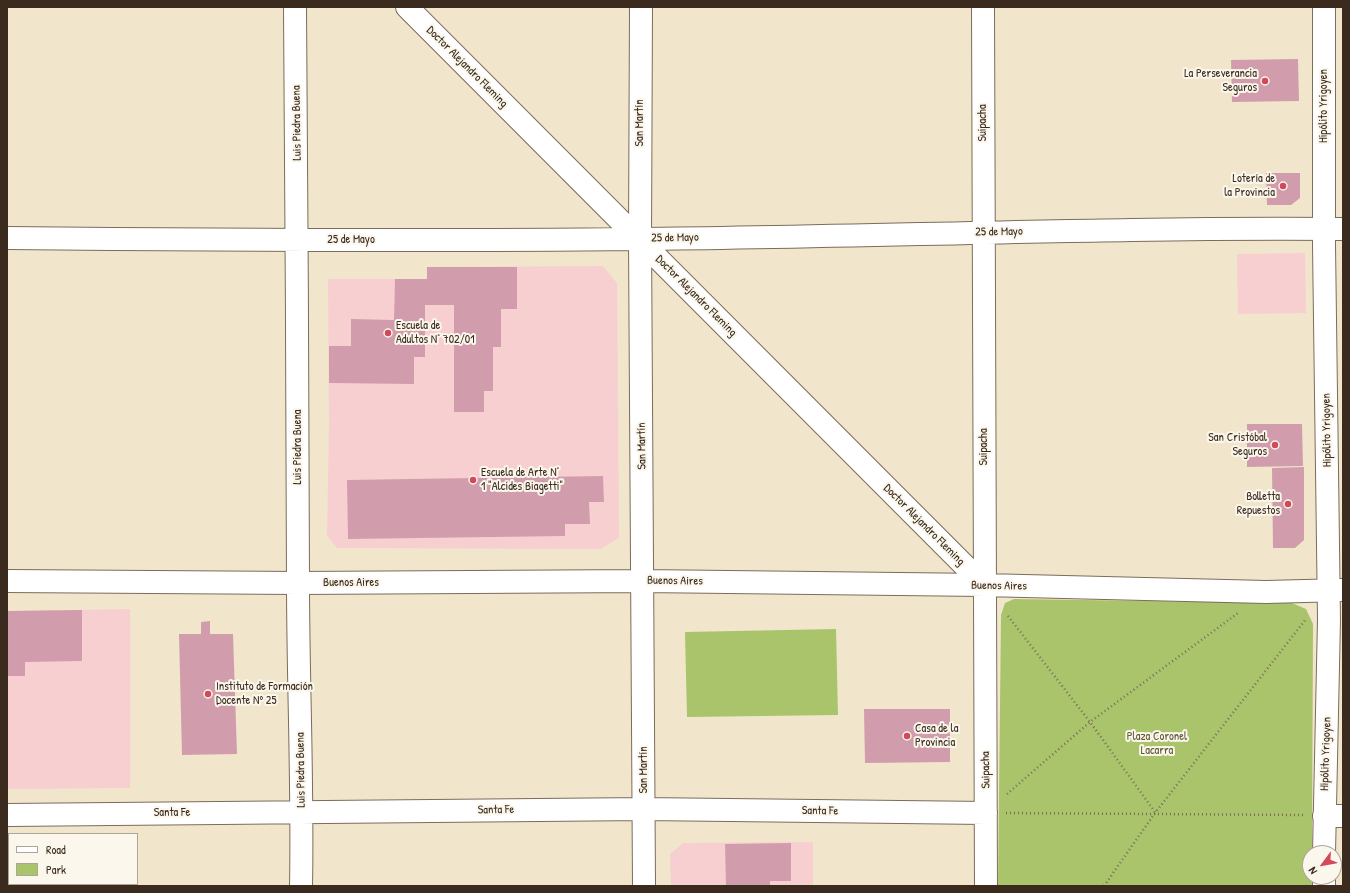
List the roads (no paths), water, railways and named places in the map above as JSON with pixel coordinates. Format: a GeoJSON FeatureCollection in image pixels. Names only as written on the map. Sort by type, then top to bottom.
{"type":"FeatureCollection","features":[{"type":"Feature","properties":{"kind":"street","name":"Luis Piedra Buena"},"geometry":{"type":"LineString","coordinates":[[295,7],[298,241],[298,583],[302,812],[301,886]]}},
{"type":"Feature","properties":{"kind":"street","name":"Doctor Alejandro Fleming"},"geometry":{"type":"LineString","coordinates":[[407,7],[984,585]]}},
{"type":"Feature","properties":{"kind":"street","name":"San Martín"},"geometry":{"type":"LineString","coordinates":[[641,7],[640,239],[644,886]]}},
{"type":"Feature","properties":{"kind":"street","name":"Suipacha"},"geometry":{"type":"LineString","coordinates":[[983,7],[986,886]]}},
{"type":"Feature","properties":{"kind":"street","name":"Hipólito Yrigoyen"},"geometry":{"type":"LineString","coordinates":[[1324,7],[1333,229],[1336,590],[1333,816],[1326,845]]}},
{"type":"Feature","properties":{"kind":"street","name":"25 de Mayo"},"geometry":{"type":"LineString","coordinates":[[7,238],[298,241],[640,239],[983,232],[1333,229]]}},
{"type":"Feature","properties":{"kind":"street","name":"Buenos Aires"},"geometry":{"type":"LineString","coordinates":[[7,581],[298,583],[643,581],[984,585],[1266,592],[1336,590]]}},
{"type":"Feature","properties":{"kind":"street","name":"Santa Fe"},"geometry":{"type":"LineString","coordinates":[[7,815],[644,809],[986,813]]}},
{"type":"Feature","properties":{"kind":"place","name":"La Perseverancia Seguros"},"geometry":{"type":"Point","coordinates":[1265,81]}},
{"type":"Feature","properties":{"kind":"place","name":"Lotería de la Provincia"},"geometry":{"type":"Point","coordinates":[1283,186]}},
{"type":"Feature","properties":{"kind":"place","name":"Escuela de Adultos N° 702/01"},"geometry":{"type":"Point","coordinates":[388,333]}},
{"type":"Feature","properties":{"kind":"place","name":"San Cristóbal Seguros"},"geometry":{"type":"Point","coordinates":[1275,445]}},
{"type":"Feature","properties":{"kind":"place","name":"Escuela de Arte N° 1 \"Alcides Biagetti\""},"geometry":{"type":"Point","coordinates":[473,480]}},
{"type":"Feature","properties":{"kind":"place","name":"Bolletta Repuestos"},"geometry":{"type":"Point","coordinates":[1288,504]}},
{"type":"Feature","properties":{"kind":"place","name":"Instituto de Formación Docente Nº 25"},"geometry":{"type":"Point","coordinates":[208,694]}},
{"type":"Feature","properties":{"kind":"place","name":"Casa de la Provincia"},"geometry":{"type":"Point","coordinates":[907,736]}},
{"type":"Feature","properties":{"kind":"park label","name":"Plaza Coronel Lacarra"},"geometry":{"type":"Point","coordinates":[1157,744]}}]}
